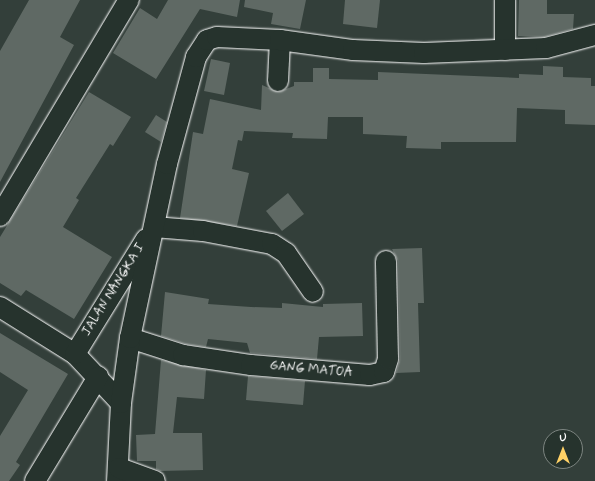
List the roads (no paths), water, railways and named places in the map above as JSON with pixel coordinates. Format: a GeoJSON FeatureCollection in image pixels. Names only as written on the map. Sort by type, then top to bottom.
{"type":"FeatureCollection","features":[{"type":"Feature","properties":{"kind":"street"},"geometry":{"type":"LineString","coordinates":[[0,216],[129,0]]}},
{"type":"Feature","properties":{"kind":"street"},"geometry":{"type":"LineString","coordinates":[[505,0],[505,50]]}},
{"type":"Feature","properties":{"kind":"street"},"geometry":{"type":"LineString","coordinates":[[155,481],[118,474],[122,403],[130,338],[167,164],[199,48],[207,40],[217,37],[280,40],[353,50],[424,53],[546,48],[595,35]]}},
{"type":"Feature","properties":{"kind":"street"},"geometry":{"type":"LineString","coordinates":[[278,81],[280,40]]}},
{"type":"Feature","properties":{"kind":"street"},"geometry":{"type":"LineString","coordinates":[[154,227],[202,231],[272,244],[286,253],[313,292]]}},
{"type":"Feature","properties":{"kind":"street","name":"JALAN NANGKA I"},"geometry":{"type":"LineString","coordinates":[[75,354],[154,227]]}},
{"type":"Feature","properties":{"kind":"street","name":"GANG MATOA"},"geometry":{"type":"LineString","coordinates":[[130,338],[183,355],[251,365],[370,375],[384,372],[388,359],[386,261]]}},
{"type":"Feature","properties":{"kind":"street"},"geometry":{"type":"LineString","coordinates":[[0,307],[75,354],[122,403]]}},
{"type":"Feature","properties":{"kind":"street"},"geometry":{"type":"LineString","coordinates":[[35,481],[98,377]]}}]}
